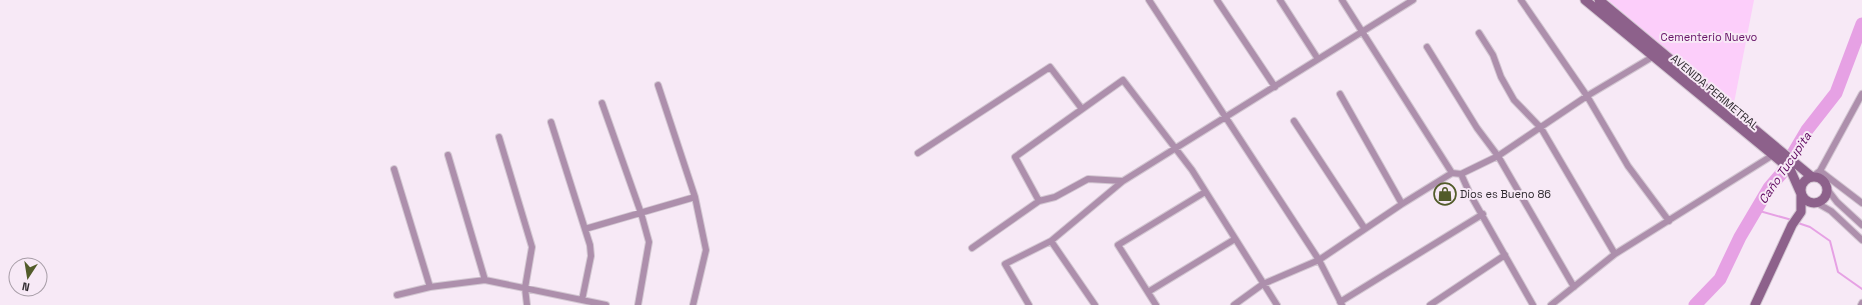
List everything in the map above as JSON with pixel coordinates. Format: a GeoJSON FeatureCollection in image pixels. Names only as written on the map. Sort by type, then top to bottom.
{"type":"FeatureCollection","features":[{"type":"Feature","properties":{"kind":"street"},"geometry":{"type":"LineString","coordinates":[[1149,0],[1319,260],[1341,303],[1483,214]]}},
{"type":"Feature","properties":{"kind":"street"},"geometry":{"type":"LineString","coordinates":[[1217,0],[1275,86]]}},
{"type":"Feature","properties":{"kind":"street"},"geometry":{"type":"LineString","coordinates":[[1280,0],[1318,59]]}},
{"type":"Feature","properties":{"kind":"street"},"geometry":{"type":"LineString","coordinates":[[1342,0],[1452,173]]}},
{"type":"Feature","properties":{"kind":"street"},"geometry":{"type":"LineString","coordinates":[[1029,305],[1004,264],[1051,241],[1123,181],[1413,0]]}},
{"type":"Feature","properties":{"kind":"street"},"geometry":{"type":"LineString","coordinates":[[1521,0],[1587,96],[1628,166],[1669,221]]}},
{"type":"Feature","properties":{"kind":"street","name":"AVENIDA PERIMETRAL"},"geometry":{"type":"LineString","coordinates":[[1586,0],[1773,155],[1795,162],[1812,177]]}},
{"type":"Feature","properties":{"kind":"street","name":"AVENIDA PERIMETRAL"},"geometry":{"type":"LineString","coordinates":[[1599,0],[1783,158],[1794,176],[1801,194]]}},
{"type":"Feature","properties":{"kind":"street"},"geometry":{"type":"LineString","coordinates":[[1479,33],[1493,55],[1501,77],[1514,100],[1541,128],[1615,254]]}},
{"type":"Feature","properties":{"kind":"street"},"geometry":{"type":"LineString","coordinates":[[1427,47],[1477,128],[1498,156],[1574,287]]}},
{"type":"Feature","properties":{"kind":"street"},"geometry":{"type":"LineString","coordinates":[[1234,305],[1263,284],[1319,260],[1402,204],[1452,173],[1461,174],[1498,156],[1587,96],[1654,56]]}},
{"type":"Feature","properties":{"kind":"street"},"geometry":{"type":"LineString","coordinates":[[918,153],[1050,67],[1082,109]]}},
{"type":"Feature","properties":{"kind":"street"},"geometry":{"type":"LineString","coordinates":[[1039,201],[1015,157],[1123,80],[1192,170],[1277,305]]}},
{"type":"Feature","properties":{"kind":"street"},"geometry":{"type":"LineString","coordinates":[[658,84],[695,197],[706,250],[693,305]]}},
{"type":"Feature","properties":{"kind":"street"},"geometry":{"type":"LineString","coordinates":[[1340,94],[1402,204]]}},
{"type":"Feature","properties":{"kind":"street"},"geometry":{"type":"LineString","coordinates":[[1755,305],[1792,225],[1800,212],[1803,182],[1820,172],[1862,94]]}},
{"type":"Feature","properties":{"kind":"street"},"geometry":{"type":"LineString","coordinates":[[602,103],[641,213],[649,242],[638,305]]}},
{"type":"Feature","properties":{"kind":"street"},"geometry":{"type":"LineString","coordinates":[[1294,121],[1364,229]]}},
{"type":"Feature","properties":{"kind":"street"},"geometry":{"type":"LineString","coordinates":[[552,122],[590,245],[591,256],[582,300]]}},
{"type":"Feature","properties":{"kind":"street"},"geometry":{"type":"LineString","coordinates":[[499,137],[532,247],[525,288],[527,305]]}},
{"type":"Feature","properties":{"kind":"street"},"geometry":{"type":"LineString","coordinates":[[448,155],[486,280]]}},
{"type":"Feature","properties":{"kind":"street"},"geometry":{"type":"LineString","coordinates":[[1551,305],[1615,254],[1773,155]]}},
{"type":"Feature","properties":{"kind":"street"},"geometry":{"type":"LineString","coordinates":[[394,170],[430,287]]}},
{"type":"Feature","properties":{"kind":"street"},"geometry":{"type":"LineString","coordinates":[[1820,172],[1862,203]]}},
{"type":"Feature","properties":{"kind":"street"},"geometry":{"type":"LineString","coordinates":[[1461,174],[1470,194],[1483,214],[1533,305]]}},
{"type":"Feature","properties":{"kind":"street"},"geometry":{"type":"LineString","coordinates":[[1812,177],[1822,179],[1827,189],[1837,202],[1862,225]]}},
{"type":"Feature","properties":{"kind":"street"},"geometry":{"type":"LineString","coordinates":[[972,248],[1039,201],[1056,197],[1088,179],[1123,181]]}},
{"type":"Feature","properties":{"kind":"street"},"geometry":{"type":"LineString","coordinates":[[1800,212],[1824,199],[1827,189]]}},
{"type":"Feature","properties":{"kind":"street"},"geometry":{"type":"LineString","coordinates":[[1156,305],[1118,245],[1205,192]]}},
{"type":"Feature","properties":{"kind":"street"},"geometry":{"type":"LineString","coordinates":[[1801,194],[1806,201],[1817,203],[1830,211],[1862,240]]}},
{"type":"Feature","properties":{"kind":"street"},"geometry":{"type":"LineString","coordinates":[[585,229],[695,197]]}},
{"type":"Feature","properties":{"kind":"street"},"geometry":{"type":"LineString","coordinates":[[1148,292],[1235,239]]}},
{"type":"Feature","properties":{"kind":"street"},"geometry":{"type":"LineString","coordinates":[[1051,241],[1096,305]]}},
{"type":"Feature","properties":{"kind":"street"},"geometry":{"type":"LineString","coordinates":[[1430,305],[1505,255]]}},
{"type":"Feature","properties":{"kind":"street"},"geometry":{"type":"LineString","coordinates":[[398,294],[430,287],[486,280],[606,305]]}},
{"type":"Feature","properties":{"kind":"green space","name":"Cementerio Nuevo"},"geometry":{"type":"Polygon","coordinates":[[[1608,0],[1754,0],[1734,103],[1679,60],[1608,0]]]}},
{"type":"Feature","properties":{"kind":"waterway","name":"Caño Tucupita"},"geometry":{"type":"LineString","coordinates":[[1695,305],[1720,279],[1740,237],[1769,188],[1781,174],[1807,130],[1836,93],[1862,24]]}},
{"type":"Feature","properties":{"kind":"waterway"},"geometry":{"type":"LineString","coordinates":[[1756,210],[1792,220]]}},
{"type":"Feature","properties":{"kind":"waterway"},"geometry":{"type":"LineString","coordinates":[[1798,223],[1810,227],[1830,241],[1838,272],[1862,289]]}},
{"type":"Feature","properties":{"kind":"place","name":"Dios es Bueno 86"},"geometry":{"type":"Point","coordinates":[1445,194]}}]}
